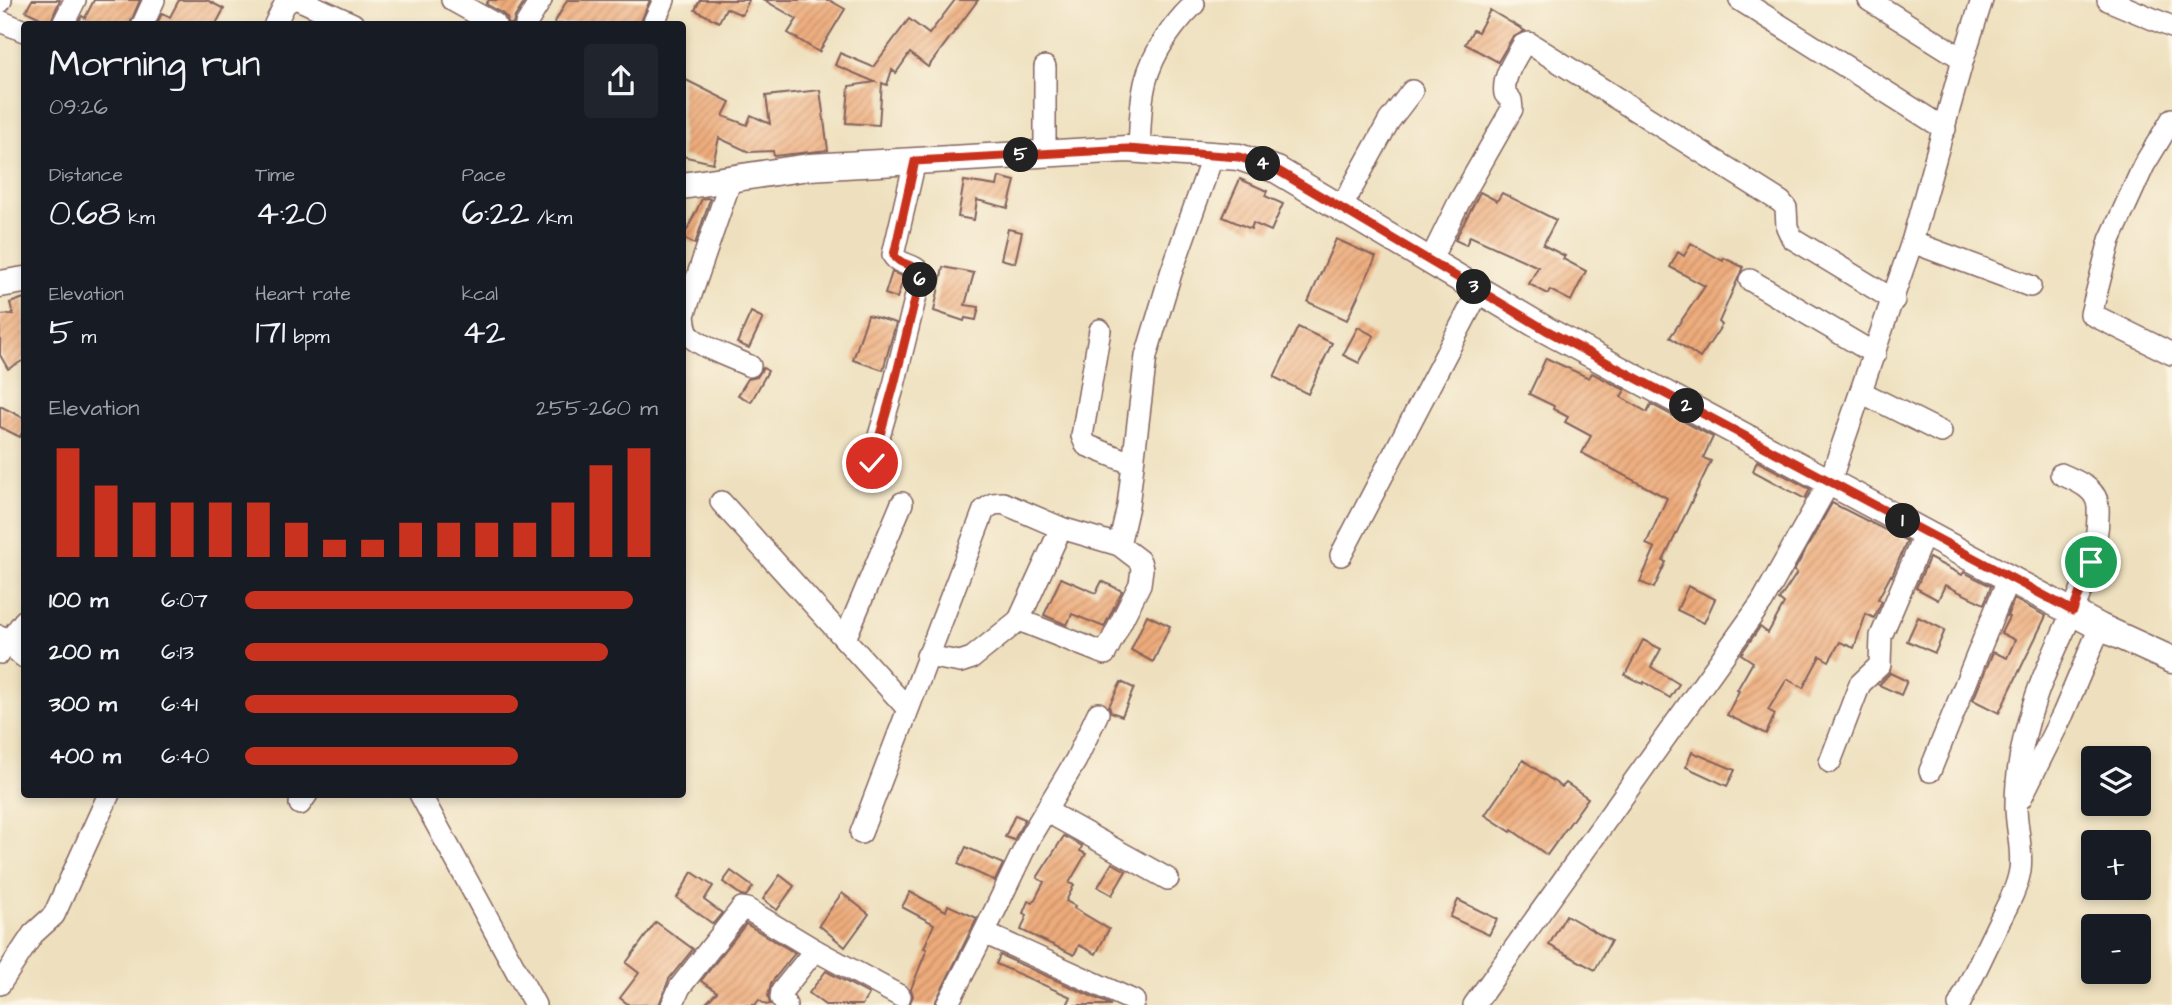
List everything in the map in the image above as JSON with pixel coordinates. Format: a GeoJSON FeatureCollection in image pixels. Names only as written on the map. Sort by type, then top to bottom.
{"type":"FeatureCollection","features":[{"type":"Feature","properties":{"kind":"main road"},"geometry":{"type":"LineString","coordinates":[[686,185],[808,167],[1139,150],[1239,157],[1259,162],[1277,170],[1546,330],[2100,627],[2172,660]]}},
{"type":"Feature","properties":{"kind":"main road"},"geometry":{"type":"LineString","coordinates":[[0,284],[21,280]]}},
{"type":"Feature","properties":{"kind":"street"},"geometry":{"type":"LineString","coordinates":[[64,21],[75,0]]}},
{"type":"Feature","properties":{"kind":"street"},"geometry":{"type":"LineString","coordinates":[[144,21],[154,0]]}},
{"type":"Feature","properties":{"kind":"street"},"geometry":{"type":"LineString","coordinates":[[276,21],[285,4],[291,0]]}},
{"type":"Feature","properties":{"kind":"street"},"geometry":{"type":"LineString","coordinates":[[300,0],[346,21]]}},
{"type":"Feature","properties":{"kind":"street"},"geometry":{"type":"LineString","coordinates":[[452,0],[490,21]]}},
{"type":"Feature","properties":{"kind":"street"},"geometry":{"type":"LineString","coordinates":[[528,21],[541,0]]}},
{"type":"Feature","properties":{"kind":"street"},"geometry":{"type":"LineString","coordinates":[[654,21],[664,0]]}},
{"type":"Feature","properties":{"kind":"street"},"geometry":{"type":"LineString","coordinates":[[1740,0],[1945,129]]}},
{"type":"Feature","properties":{"kind":"street"},"geometry":{"type":"LineString","coordinates":[[1869,0],[1963,59]]}},
{"type":"Feature","properties":{"kind":"street"},"geometry":{"type":"LineString","coordinates":[[1474,1005],[1762,603],[1830,481],[1894,300],[1982,0]]}},
{"type":"Feature","properties":{"kind":"street"},"geometry":{"type":"LineString","coordinates":[[2108,0],[2172,27]]}},
{"type":"Feature","properties":{"kind":"street"},"geometry":{"type":"LineString","coordinates":[[1139,150],[1143,93],[1149,72],[1173,28],[1194,4]]}},
{"type":"Feature","properties":{"kind":"street"},"geometry":{"type":"LineString","coordinates":[[0,21],[21,30]]}},
{"type":"Feature","properties":{"kind":"street"},"geometry":{"type":"LineString","coordinates":[[1430,261],[1459,202],[1512,109],[1511,100],[1505,94],[1505,84],[1523,44],[1529,43],[1781,202],[1786,208],[1788,232],[1793,238],[1894,300]]}},
{"type":"Feature","properties":{"kind":"street"},"geometry":{"type":"LineString","coordinates":[[1045,67],[1045,154]]}},
{"type":"Feature","properties":{"kind":"street"},"geometry":{"type":"LineString","coordinates":[[1341,208],[1389,121],[1412,91]]}},
{"type":"Feature","properties":{"kind":"street"},"geometry":{"type":"LineString","coordinates":[[2172,119],[2144,165],[2110,240],[2091,314],[2172,354]]}},
{"type":"Feature","properties":{"kind":"street"},"geometry":{"type":"LineString","coordinates":[[1119,545],[1128,506],[1146,356],[1171,273],[1213,155]]}},
{"type":"Feature","properties":{"kind":"street"},"geometry":{"type":"LineString","coordinates":[[872,463],[921,275],[918,269],[897,260],[894,255],[915,161]]}},
{"type":"Feature","properties":{"kind":"street"},"geometry":{"type":"LineString","coordinates":[[686,309],[732,179]]}},
{"type":"Feature","properties":{"kind":"street"},"geometry":{"type":"LineString","coordinates":[[1912,242],[2030,286]]}},
{"type":"Feature","properties":{"kind":"street"},"geometry":{"type":"LineString","coordinates":[[1750,280],[1875,354]]}},
{"type":"Feature","properties":{"kind":"street"},"geometry":{"type":"LineString","coordinates":[[1341,555],[1479,291]]}},
{"type":"Feature","properties":{"kind":"street"},"geometry":{"type":"LineString","coordinates":[[686,330],[699,342],[750,366]]}},
{"type":"Feature","properties":{"kind":"street"},"geometry":{"type":"LineString","coordinates":[[1100,330],[1082,436],[1086,445],[1133,464]]}},
{"type":"Feature","properties":{"kind":"street"},"geometry":{"type":"LineString","coordinates":[[1861,392],[1941,432]]}},
{"type":"Feature","properties":{"kind":"street"},"geometry":{"type":"LineString","coordinates":[[1959,1005],[2017,883],[2021,854],[2016,806],[2023,741],[2036,696],[2091,562],[2098,504],[2089,488],[2062,474]]}},
{"type":"Feature","properties":{"kind":"street"},"geometry":{"type":"LineString","coordinates":[[721,502],[907,708]]}},
{"type":"Feature","properties":{"kind":"street"},"geometry":{"type":"LineString","coordinates":[[845,639],[902,503]]}},
{"type":"Feature","properties":{"kind":"street"},"geometry":{"type":"LineString","coordinates":[[861,833],[984,510],[993,504],[1003,503],[1061,528],[1119,545],[1140,561],[1140,584],[1105,654],[1019,620]]}},
{"type":"Feature","properties":{"kind":"street"},"geometry":{"type":"LineString","coordinates":[[927,656],[960,662],[972,658],[1019,620],[1061,528]]}},
{"type":"Feature","properties":{"kind":"street"},"geometry":{"type":"LineString","coordinates":[[1830,762],[1860,684],[1880,665],[1881,636],[1925,533]]}},
{"type":"Feature","properties":{"kind":"street"},"geometry":{"type":"LineString","coordinates":[[1930,771],[2010,578]]}},
{"type":"Feature","properties":{"kind":"street"},"geometry":{"type":"LineString","coordinates":[[21,624],[3,644],[21,655]]}},
{"type":"Feature","properties":{"kind":"street"},"geometry":{"type":"LineString","coordinates":[[2016,806],[2052,737],[2100,627]]}},
{"type":"Feature","properties":{"kind":"street"},"geometry":{"type":"LineString","coordinates":[[947,1005],[1031,835],[1076,760],[1098,713]]}},
{"type":"Feature","properties":{"kind":"street"},"geometry":{"type":"LineString","coordinates":[[0,984],[33,934],[54,915],[107,798]]}},
{"type":"Feature","properties":{"kind":"street"},"geometry":{"type":"LineString","coordinates":[[422,798],[536,1005]]}},
{"type":"Feature","properties":{"kind":"street"},"geometry":{"type":"LineString","coordinates":[[1046,811],[1168,878]]}},
{"type":"Feature","properties":{"kind":"street"},"geometry":{"type":"LineString","coordinates":[[672,1005],[680,987],[742,908],[900,996]]}},
{"type":"Feature","properties":{"kind":"street"},"geometry":{"type":"LineString","coordinates":[[984,933],[1134,1001]]}},
{"type":"Feature","properties":{"kind":"street"},"geometry":{"type":"LineString","coordinates":[[786,1005],[781,998],[782,991],[815,950]]}},
{"type":"Feature","properties":{"kind":"building"},"geometry":{"type":"Polygon","coordinates":[[[32,0],[60,0],[51,21],[26,11],[32,0]]]}},
{"type":"Feature","properties":{"kind":"building"},"geometry":{"type":"Polygon","coordinates":[[[94,0],[140,0],[131,21],[79,21],[82,16],[85,18],[94,0]]]}},
{"type":"Feature","properties":{"kind":"building"},"geometry":{"type":"Polygon","coordinates":[[[179,0],[207,0],[224,9],[218,21],[158,21],[162,13],[170,17],[179,0]]]}},
{"type":"Feature","properties":{"kind":"building"},"geometry":{"type":"Polygon","coordinates":[[[489,0],[526,0],[514,21],[508,21],[502,13],[486,4],[489,0]]]}},
{"type":"Feature","properties":{"kind":"building"},"geometry":{"type":"Polygon","coordinates":[[[567,0],[650,0],[641,21],[556,21],[567,0]]]}},
{"type":"Feature","properties":{"kind":"building"},"geometry":{"type":"Polygon","coordinates":[[[700,0],[749,0],[742,15],[726,8],[719,22],[695,10],[700,0]]]}},
{"type":"Feature","properties":{"kind":"building"},"geometry":{"type":"Polygon","coordinates":[[[764,0],[829,0],[845,9],[819,52],[788,33],[797,19],[764,0]]]}},
{"type":"Feature","properties":{"kind":"building"},"geometry":{"type":"Polygon","coordinates":[[[955,0],[978,0],[928,67],[910,53],[896,73],[892,70],[887,85],[882,83],[879,125],[846,123],[849,86],[875,82],[835,65],[840,53],[873,67],[909,19],[929,34],[955,0]]]}},
{"type":"Feature","properties":{"kind":"building"},"geometry":{"type":"Polygon","coordinates":[[[1490,10],[1525,31],[1512,38],[1498,62],[1465,44],[1473,30],[1478,32],[1490,10]]]}},
{"type":"Feature","properties":{"kind":"building"},"geometry":{"type":"Polygon","coordinates":[[[686,80],[730,102],[723,116],[747,125],[751,115],[770,124],[766,96],[820,90],[828,150],[774,156],[773,151],[749,152],[719,138],[713,163],[686,157],[686,80]]]}},
{"type":"Feature","properties":{"kind":"building"},"geometry":{"type":"Polygon","coordinates":[[[999,177],[1015,181],[1008,208],[977,200],[974,220],[958,217],[964,181],[997,186],[999,177]]]}},
{"type":"Feature","properties":{"kind":"building"},"geometry":{"type":"Polygon","coordinates":[[[1240,179],[1267,191],[1265,196],[1283,204],[1271,231],[1253,223],[1251,229],[1223,217],[1240,179]]]}},
{"type":"Feature","properties":{"kind":"building"},"geometry":{"type":"Polygon","coordinates":[[[1480,192],[1497,201],[1502,193],[1556,220],[1543,245],[1586,271],[1571,301],[1550,290],[1548,294],[1529,284],[1538,267],[1470,236],[1466,245],[1455,240],[1480,192]]]}},
{"type":"Feature","properties":{"kind":"building"},"geometry":{"type":"Polygon","coordinates":[[[702,199],[710,199],[695,244],[686,240],[686,232],[702,199]]]}},
{"type":"Feature","properties":{"kind":"building"},"geometry":{"type":"Polygon","coordinates":[[[1008,229],[1022,232],[1015,263],[1001,259],[1008,229]]]}},
{"type":"Feature","properties":{"kind":"building"},"geometry":{"type":"Polygon","coordinates":[[[1336,239],[1376,257],[1347,320],[1308,302],[1336,239]]]}},
{"type":"Feature","properties":{"kind":"building"},"geometry":{"type":"Polygon","coordinates":[[[1691,243],[1723,261],[1724,258],[1743,267],[1719,322],[1722,325],[1700,358],[1670,337],[1705,286],[1670,267],[1678,252],[1684,256],[1691,243]]]}},
{"type":"Feature","properties":{"kind":"building"},"geometry":{"type":"Polygon","coordinates":[[[943,267],[974,273],[965,305],[979,307],[976,320],[965,318],[964,321],[934,311],[943,267]]]}},
{"type":"Feature","properties":{"kind":"building"},"geometry":{"type":"Polygon","coordinates":[[[892,272],[904,277],[897,298],[885,294],[892,272]]]}},
{"type":"Feature","properties":{"kind":"building"},"geometry":{"type":"Polygon","coordinates":[[[21,299],[21,362],[8,369],[0,355],[0,315],[13,314],[10,303],[21,299]]]}},
{"type":"Feature","properties":{"kind":"building"},"geometry":{"type":"Polygon","coordinates":[[[751,312],[763,318],[749,348],[737,343],[751,312]]]}},
{"type":"Feature","properties":{"kind":"building"},"geometry":{"type":"Polygon","coordinates":[[[868,315],[896,323],[883,370],[853,360],[868,315]]]}},
{"type":"Feature","properties":{"kind":"building"},"geometry":{"type":"Polygon","coordinates":[[[1298,327],[1332,343],[1308,394],[1274,377],[1298,327]]]}},
{"type":"Feature","properties":{"kind":"building"},"geometry":{"type":"Polygon","coordinates":[[[1358,327],[1374,336],[1359,363],[1343,355],[1358,327]]]}},
{"type":"Feature","properties":{"kind":"building"},"geometry":{"type":"Polygon","coordinates":[[[1546,358],[1589,378],[1592,373],[1625,390],[1621,397],[1647,412],[1651,404],[1713,437],[1703,458],[1711,461],[1663,561],[1666,562],[1654,588],[1640,582],[1655,548],[1646,544],[1667,498],[1582,453],[1591,436],[1565,422],[1568,417],[1553,409],[1554,406],[1529,394],[1546,358]]]}},
{"type":"Feature","properties":{"kind":"building"},"geometry":{"type":"Polygon","coordinates":[[[763,368],[768,371],[751,402],[738,395],[748,379],[757,377],[763,368]]]}},
{"type":"Feature","properties":{"kind":"building"},"geometry":{"type":"Polygon","coordinates":[[[0,406],[21,416],[20,437],[0,427],[0,406]]]}},
{"type":"Feature","properties":{"kind":"building"},"geometry":{"type":"Polygon","coordinates":[[[1757,461],[1810,489],[1805,499],[1753,471],[1757,461]]]}},
{"type":"Feature","properties":{"kind":"building"},"geometry":{"type":"Polygon","coordinates":[[[1832,503],[1907,541],[1892,576],[1878,599],[1882,601],[1874,618],[1866,614],[1854,648],[1840,642],[1829,661],[1820,656],[1803,688],[1787,679],[1768,710],[1775,714],[1766,734],[1727,715],[1753,662],[1741,654],[1760,627],[1768,633],[1784,604],[1779,600],[1797,573],[1794,571],[1832,503]]]}},
{"type":"Feature","properties":{"kind":"building"},"geometry":{"type":"Polygon","coordinates":[[[1929,558],[1991,586],[1984,604],[1945,585],[1938,600],[1916,588],[1929,558]]]}},
{"type":"Feature","properties":{"kind":"building"},"geometry":{"type":"Polygon","coordinates":[[[1061,578],[1096,593],[1102,581],[1122,591],[1104,627],[1072,614],[1067,625],[1044,615],[1061,578]]]}},
{"type":"Feature","properties":{"kind":"building"},"geometry":{"type":"Polygon","coordinates":[[[1688,586],[1715,599],[1704,623],[1677,610],[1688,586]]]}},
{"type":"Feature","properties":{"kind":"building"},"geometry":{"type":"Polygon","coordinates":[[[2014,599],[2046,616],[1999,713],[1973,700],[1993,652],[2007,658],[2015,640],[2001,633],[2014,599]]]}},
{"type":"Feature","properties":{"kind":"building"},"geometry":{"type":"Polygon","coordinates":[[[1147,615],[1170,626],[1153,662],[1131,650],[1147,615]]]}},
{"type":"Feature","properties":{"kind":"building"},"geometry":{"type":"Polygon","coordinates":[[[1918,617],[1945,630],[1935,653],[1907,641],[1918,617]]]}},
{"type":"Feature","properties":{"kind":"building"},"geometry":{"type":"Polygon","coordinates":[[[1643,640],[1661,649],[1651,667],[1679,684],[1670,698],[1644,682],[1643,684],[1625,675],[1643,640]]]}},
{"type":"Feature","properties":{"kind":"building"},"geometry":{"type":"Polygon","coordinates":[[[1890,673],[1907,681],[1901,695],[1879,685],[1890,673]]]}},
{"type":"Feature","properties":{"kind":"building"},"geometry":{"type":"Polygon","coordinates":[[[1121,682],[1134,688],[1122,716],[1111,712],[1109,706],[1121,682]]]}},
{"type":"Feature","properties":{"kind":"building"},"geometry":{"type":"Polygon","coordinates":[[[1692,752],[1735,770],[1727,786],[1686,767],[1692,752]]]}},
{"type":"Feature","properties":{"kind":"building"},"geometry":{"type":"Polygon","coordinates":[[[1523,760],[1562,787],[1566,783],[1588,798],[1547,855],[1485,815],[1523,760]]]}},
{"type":"Feature","properties":{"kind":"building"},"geometry":{"type":"Polygon","coordinates":[[[1015,815],[1025,819],[1014,840],[1005,837],[1015,815]]]}},
{"type":"Feature","properties":{"kind":"building"},"geometry":{"type":"Polygon","coordinates":[[[1064,836],[1082,846],[1080,851],[1086,854],[1069,883],[1074,885],[1066,901],[1109,929],[1096,954],[1079,945],[1074,955],[1021,930],[1027,915],[1023,913],[1028,901],[1033,903],[1044,882],[1037,878],[1064,836]]]}},
{"type":"Feature","properties":{"kind":"building"},"geometry":{"type":"Polygon","coordinates":[[[966,847],[1003,864],[995,881],[958,864],[966,847]]]}},
{"type":"Feature","properties":{"kind":"building"},"geometry":{"type":"Polygon","coordinates":[[[1112,863],[1126,871],[1112,895],[1098,887],[1112,863]]]}},
{"type":"Feature","properties":{"kind":"building"},"geometry":{"type":"Polygon","coordinates":[[[731,871],[753,887],[746,896],[723,882],[731,871]]]}},
{"type":"Feature","properties":{"kind":"building"},"geometry":{"type":"Polygon","coordinates":[[[692,872],[713,886],[704,900],[722,913],[713,924],[677,898],[692,872]]]}},
{"type":"Feature","properties":{"kind":"building"},"geometry":{"type":"Polygon","coordinates":[[[780,875],[794,886],[777,910],[763,899],[780,875]]]}},
{"type":"Feature","properties":{"kind":"building"},"geometry":{"type":"Polygon","coordinates":[[[910,892],[946,911],[948,905],[977,918],[934,1005],[909,1005],[913,996],[911,989],[934,924],[902,907],[910,892]]]}},
{"type":"Feature","properties":{"kind":"building"},"geometry":{"type":"Polygon","coordinates":[[[842,893],[869,914],[845,947],[819,925],[842,893]]]}},
{"type":"Feature","properties":{"kind":"building"},"geometry":{"type":"Polygon","coordinates":[[[1458,900],[1497,919],[1489,935],[1450,917],[1458,900]]]}},
{"type":"Feature","properties":{"kind":"building"},"geometry":{"type":"Polygon","coordinates":[[[1566,915],[1611,941],[1595,970],[1549,945],[1566,915]]]}},
{"type":"Feature","properties":{"kind":"building"},"geometry":{"type":"Polygon","coordinates":[[[656,922],[693,949],[669,979],[659,1005],[629,1005],[620,998],[639,973],[626,963],[656,922]]]}},
{"type":"Feature","properties":{"kind":"building"},"geometry":{"type":"Polygon","coordinates":[[[746,924],[795,953],[771,983],[768,996],[770,1004],[766,1005],[759,1000],[755,1005],[704,1005],[717,992],[701,981],[746,924]]]}},
{"type":"Feature","properties":{"kind":"building"},"geometry":{"type":"Polygon","coordinates":[[[1000,955],[1111,1005],[1067,1005],[1071,997],[996,964],[1000,955]]]}},
{"type":"Feature","properties":{"kind":"building"},"geometry":{"type":"Polygon","coordinates":[[[826,971],[869,994],[862,1005],[825,1005],[809,993],[826,971]]]}},
{"type":"Feature","properties":{"kind":"route"},"geometry":{"type":"LineString","coordinates":[[872,463],[921,275],[918,269],[894,257],[915,161],[1127,149],[1239,157],[1277,170],[1546,330],[2073,611],[2091,562]]}}]}
